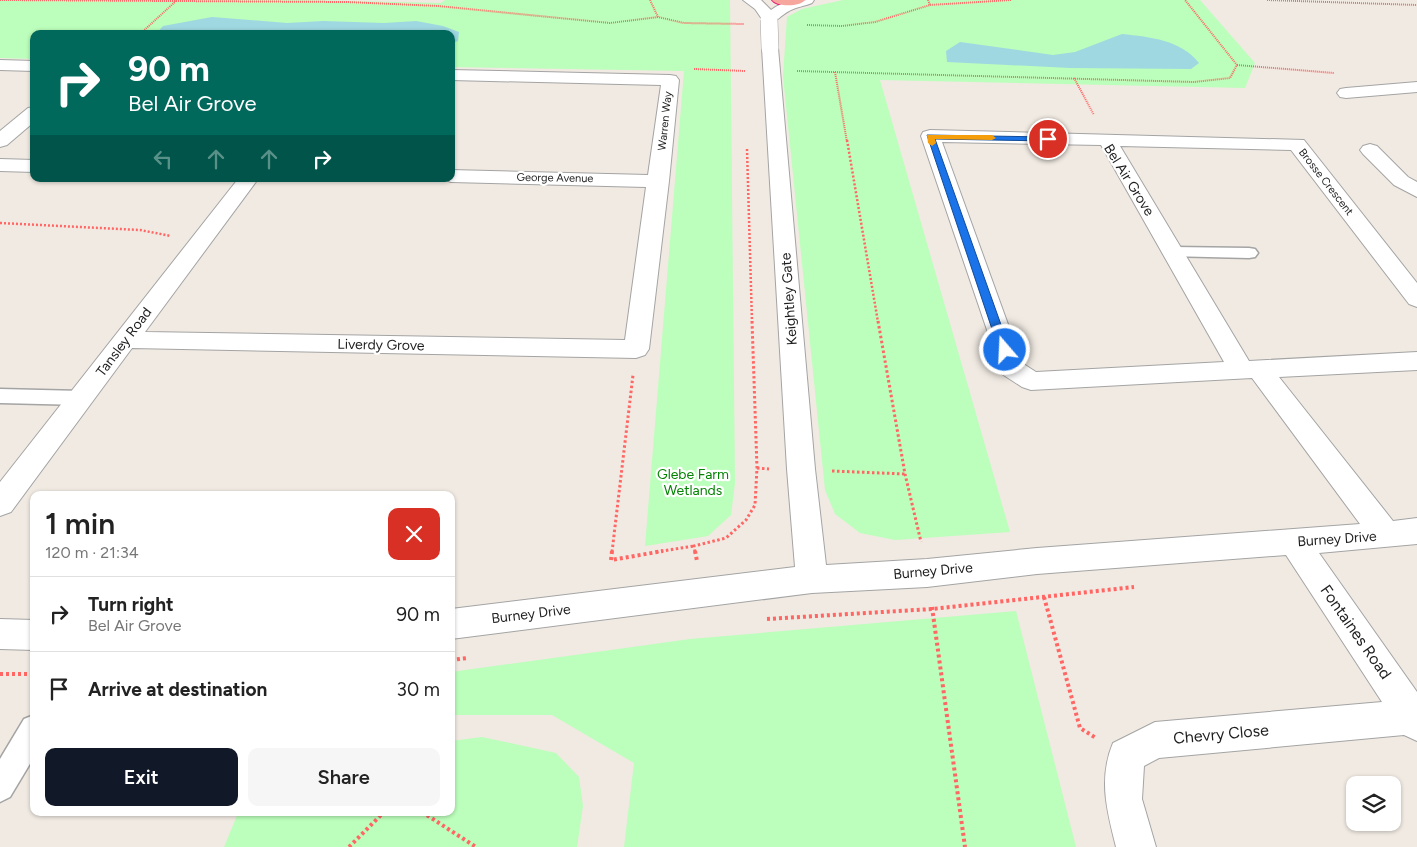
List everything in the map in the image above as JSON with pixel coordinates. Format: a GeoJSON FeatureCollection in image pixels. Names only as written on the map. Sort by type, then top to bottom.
{"type":"FeatureCollection","features":[{"type":"Feature","properties":{"kind":"highway"},"geometry":{"type":"LineString","coordinates":[[779,0],[798,0]]}},
{"type":"Feature","properties":{"kind":"street"},"geometry":{"type":"LineString","coordinates":[[750,0],[760,6],[769,19],[783,8],[807,0]]}},
{"type":"Feature","properties":{"kind":"street","name":"Keightley Gate"},"geometry":{"type":"LineString","coordinates":[[769,19],[801,469],[812,579]]}},
{"type":"Feature","properties":{"kind":"street"},"geometry":{"type":"LineString","coordinates":[[0,65],[30,66]]}},
{"type":"Feature","properties":{"kind":"street","name":"Warren Way"},"geometry":{"type":"LineString","coordinates":[[455,75],[670,80],[659,181],[636,349]]}},
{"type":"Feature","properties":{"kind":"street"},"geometry":{"type":"LineString","coordinates":[[1346,93],[1417,87]]}},
{"type":"Feature","properties":{"kind":"street"},"geometry":{"type":"LineString","coordinates":[[0,141],[30,115]]}},
{"type":"Feature","properties":{"kind":"street","name":"Bel Air Grove"},"geometry":{"type":"LineString","coordinates":[[1250,370],[1031,380],[1011,368],[930,136],[1107,140],[1173,252],[1250,370],[1386,535]]}},
{"type":"Feature","properties":{"kind":"street","name":"Brosse Crescent"},"geometry":{"type":"LineString","coordinates":[[1107,140],[1297,144],[1417,299]]}},
{"type":"Feature","properties":{"kind":"street"},"geometry":{"type":"LineString","coordinates":[[1370,150],[1401,181],[1417,192]]}},
{"type":"Feature","properties":{"kind":"street"},"geometry":{"type":"LineString","coordinates":[[0,165],[30,166]]}},
{"type":"Feature","properties":{"kind":"street","name":"George Avenue"},"geometry":{"type":"LineString","coordinates":[[455,176],[659,181]]}},
{"type":"Feature","properties":{"kind":"street","name":"Tansley Road"},"geometry":{"type":"LineString","coordinates":[[0,504],[246,182]]}},
{"type":"Feature","properties":{"kind":"street","name":"Liverdy Grove"},"geometry":{"type":"LineString","coordinates":[[126,340],[636,349]]}},
{"type":"Feature","properties":{"kind":"street"},"geometry":{"type":"LineString","coordinates":[[1250,370],[1417,361]]}},
{"type":"Feature","properties":{"kind":"street","name":"Burney Drive"},"geometry":{"type":"LineString","coordinates":[[455,624],[812,579],[927,574],[1037,561],[1386,535],[1417,531]]}},
{"type":"Feature","properties":{"kind":"street","name":"Fontaines Road"},"geometry":{"type":"LineString","coordinates":[[1294,542],[1412,710]]}},
{"type":"Feature","properties":{"kind":"street"},"geometry":{"type":"LineString","coordinates":[[0,634],[30,635]]}},
{"type":"Feature","properties":{"kind":"street","name":"Chevry Close"},"geometry":{"type":"LineString","coordinates":[[1126,756],[1155,740],[1412,710]]}},
{"type":"Feature","properties":{"kind":"street"},"geometry":{"type":"LineString","coordinates":[[1126,756],[1122,799],[1136,847]]}},
{"type":"Feature","properties":{"kind":"lane"},"geometry":{"type":"LineString","coordinates":[[1173,252],[1245,246],[1259,269]]}},
{"type":"Feature","properties":{"kind":"lane"},"geometry":{"type":"LineString","coordinates":[[0,396],[82,398]]}},
{"type":"Feature","properties":{"kind":"lane"},"geometry":{"type":"LineString","coordinates":[[0,787],[30,736]]}},
{"type":"Feature","properties":{"kind":"path"},"geometry":{"type":"LineString","coordinates":[[0,0],[177,0],[429,6],[610,23],[658,17],[684,23],[743,24]]}},
{"type":"Feature","properties":{"kind":"path"},"geometry":{"type":"LineString","coordinates":[[144,30],[177,0]]}},
{"type":"Feature","properties":{"kind":"path"},"geometry":{"type":"LineString","coordinates":[[650,0],[658,17]]}},
{"type":"Feature","properties":{"kind":"path"},"geometry":{"type":"LineString","coordinates":[[928,0],[930,5]]}},
{"type":"Feature","properties":{"kind":"path"},"geometry":{"type":"LineString","coordinates":[[826,26],[875,22],[930,5],[1011,0]]}},
{"type":"Feature","properties":{"kind":"path"},"geometry":{"type":"LineString","coordinates":[[1185,0],[1237,65],[1291,70]]}},
{"type":"Feature","properties":{"kind":"path"},"geometry":{"type":"LineString","coordinates":[[1268,0],[1417,5]]}},
{"type":"Feature","properties":{"kind":"path"},"geometry":{"type":"LineString","coordinates":[[796,71],[1194,82],[1230,78],[1237,65]]}},
{"type":"Feature","properties":{"kind":"path"},"geometry":{"type":"LineString","coordinates":[[745,70],[745,80]]}},
{"type":"Feature","properties":{"kind":"path"},"geometry":{"type":"LineString","coordinates":[[836,72],[905,474],[920,540]]}},
{"type":"Feature","properties":{"kind":"path"},"geometry":{"type":"LineString","coordinates":[[1074,78],[1107,140]]}},
{"type":"Feature","properties":{"kind":"path"},"geometry":{"type":"LineString","coordinates":[[636,349],[611,560],[694,546],[726,538],[746,520],[755,505],[757,468],[747,140]]}},
{"type":"Feature","properties":{"kind":"path"},"geometry":{"type":"LineString","coordinates":[[0,223],[140,230],[159,235],[206,236]]}},
{"type":"Feature","properties":{"kind":"path"},"geometry":{"type":"LineString","coordinates":[[831,471],[905,474]]}},
{"type":"Feature","properties":{"kind":"path"},"geometry":{"type":"LineString","coordinates":[[694,546],[698,564]]}},
{"type":"Feature","properties":{"kind":"path"},"geometry":{"type":"LineString","coordinates":[[1044,597],[1080,728],[1126,756]]}},
{"type":"Feature","properties":{"kind":"path"},"geometry":{"type":"LineString","coordinates":[[931,602],[965,847]]}},
{"type":"Feature","properties":{"kind":"path"},"geometry":{"type":"LineString","coordinates":[[0,674],[30,674]]}},
{"type":"Feature","properties":{"kind":"path"},"geometry":{"type":"LineString","coordinates":[[349,847],[380,816]]}},
{"type":"Feature","properties":{"kind":"path"},"geometry":{"type":"LineString","coordinates":[[428,816],[476,847]]}},
{"type":"Feature","properties":{"kind":"green space","name":"Glebe Farm Wetlands"},"geometry":{"type":"Polygon","coordinates":[[[0,0],[304,0],[441,3],[445,0],[730,0],[735,483],[731,515],[708,536],[645,546],[684,71],[455,67],[455,30],[30,30],[30,59],[0,58],[0,0]]]}},
{"type":"Feature","properties":{"kind":"green space"},"geometry":{"type":"Polygon","coordinates":[[[843,0],[1200,0],[1255,63],[1245,88],[880,80],[1010,532],[895,540],[860,533],[835,514],[825,490],[783,76],[787,17],[802,9],[843,0]]]}},
{"type":"Feature","properties":{"kind":"green space"},"geometry":{"type":"Polygon","coordinates":[[[1016,611],[1076,847],[624,847],[634,763],[552,715],[455,715],[455,671],[690,639],[1016,611]]]}},
{"type":"Feature","properties":{"kind":"green space"},"geometry":{"type":"Polygon","coordinates":[[[482,737],[556,753],[579,777],[583,806],[577,847],[224,847],[237,816],[455,816],[455,740],[482,737]]]}},
{"type":"Feature","properties":{"kind":"water"},"geometry":{"type":"Polygon","coordinates":[[[212,17],[287,23],[323,21],[384,23],[416,21],[454,30],[160,30],[163,26],[212,17]]]}},
{"type":"Feature","properties":{"kind":"water"},"geometry":{"type":"Polygon","coordinates":[[[455,30],[459,32],[458,41],[455,42],[455,30]]]}},
{"type":"Feature","properties":{"kind":"water"},"geometry":{"type":"Polygon","coordinates":[[[1122,34],[1164,41],[1183,49],[1199,63],[1191,69],[1070,68],[947,62],[946,51],[960,42],[1053,55],[1075,52],[1122,34]]]}},
{"type":"Feature","properties":{"kind":"slow traffic"},"geometry":{"type":"LineString","coordinates":[[932,143],[930,136],[992,138]]}},
{"type":"Feature","properties":{"kind":"route"},"geometry":{"type":"LineString","coordinates":[[1005,350],[930,136],[1048,139]]}}]}
